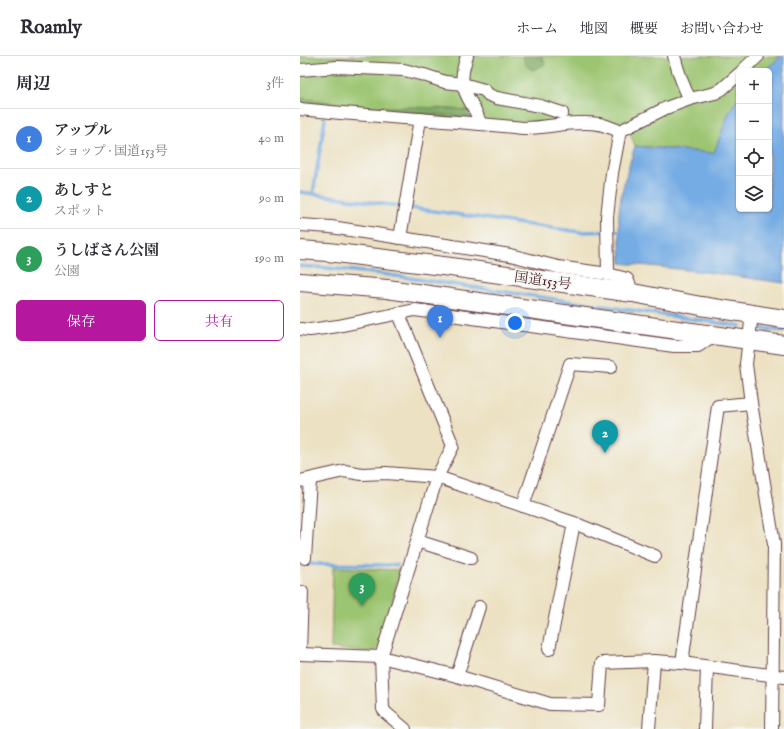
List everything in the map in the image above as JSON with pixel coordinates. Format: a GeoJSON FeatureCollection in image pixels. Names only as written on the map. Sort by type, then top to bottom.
{"type":"FeatureCollection","features":[{"type":"Feature","properties":{"kind":"highway","name":"国道153号"},"geometry":{"type":"LineString","coordinates":[[300,250],[451,267],[633,293],[784,319]]}},
{"type":"Feature","properties":{"kind":"highway"},"geometry":{"type":"LineString","coordinates":[[300,282],[387,289],[715,334],[784,345]]}},
{"type":"Feature","properties":{"kind":"street"},"geometry":{"type":"LineString","coordinates":[[467,56],[463,69],[463,84],[475,109],[480,124]]}},
{"type":"Feature","properties":{"kind":"street"},"geometry":{"type":"LineString","coordinates":[[674,56],[680,79],[690,98]]}},
{"type":"Feature","properties":{"kind":"street"},"geometry":{"type":"LineString","coordinates":[[745,68],[758,56]]}},
{"type":"Feature","properties":{"kind":"street"},"geometry":{"type":"LineString","coordinates":[[300,70],[338,67],[397,70],[424,75],[445,82],[463,84],[484,90],[489,95],[497,98],[540,106],[562,113]]}},
{"type":"Feature","properties":{"kind":"street"},"geometry":{"type":"LineString","coordinates":[[300,109],[523,128],[540,128],[576,124],[600,124],[620,131],[690,98],[715,93],[722,90],[736,77]]}},
{"type":"Feature","properties":{"kind":"street"},"geometry":{"type":"LineString","coordinates":[[400,238],[420,119]]}},
{"type":"Feature","properties":{"kind":"street"},"geometry":{"type":"LineString","coordinates":[[608,274],[607,217],[612,173],[620,131]]}},
{"type":"Feature","properties":{"kind":"street"},"geometry":{"type":"LineString","coordinates":[[300,225],[331,227],[510,255],[558,267],[608,274],[627,280],[633,293]]}},
{"type":"Feature","properties":{"kind":"street"},"geometry":{"type":"LineString","coordinates":[[300,329],[310,330],[324,328],[415,310],[674,346],[698,346],[715,334]]}},
{"type":"Feature","properties":{"kind":"street"},"geometry":{"type":"LineString","coordinates":[[399,314],[453,446],[437,477],[381,657],[384,709],[386,713],[405,729]]}},
{"type":"Feature","properties":{"kind":"street"},"geometry":{"type":"LineString","coordinates":[[752,314],[746,364],[751,403],[779,546],[779,676],[772,729]]}},
{"type":"Feature","properties":{"kind":"street"},"geometry":{"type":"LineString","coordinates":[[523,506],[570,364],[611,367]]}},
{"type":"Feature","properties":{"kind":"street"},"geometry":{"type":"LineString","coordinates":[[682,663],[718,406],[751,403]]}},
{"type":"Feature","properties":{"kind":"street"},"geometry":{"type":"LineString","coordinates":[[305,558],[305,480],[344,471],[362,474],[386,473],[437,477],[574,523],[655,556]]}},
{"type":"Feature","properties":{"kind":"street"},"geometry":{"type":"LineString","coordinates":[[549,649],[574,523]]}},
{"type":"Feature","properties":{"kind":"street"},"geometry":{"type":"LineString","coordinates":[[417,541],[471,558]]}},
{"type":"Feature","properties":{"kind":"street"},"geometry":{"type":"LineString","coordinates":[[302,592],[300,653],[381,657],[457,676],[550,704],[599,706],[602,663],[654,661],[682,663],[707,668],[779,676]]}},
{"type":"Feature","properties":{"kind":"street"},"geometry":{"type":"LineString","coordinates":[[457,676],[479,607]]}},
{"type":"Feature","properties":{"kind":"street"},"geometry":{"type":"LineString","coordinates":[[649,729],[654,661]]}},
{"type":"Feature","properties":{"kind":"street"},"geometry":{"type":"LineString","coordinates":[[706,729],[707,668]]}},
{"type":"Feature","properties":{"kind":"green space"},"geometry":{"type":"Polygon","coordinates":[[[300,56],[781,56],[767,68],[736,68],[736,102],[729,112],[714,153],[635,146],[629,131],[534,125],[300,104],[300,56]]]}},
{"type":"Feature","properties":{"kind":"green space"},"geometry":{"type":"Polygon","coordinates":[[[523,56],[541,56],[545,64],[533,70],[526,65],[523,56]]]}},
{"type":"Feature","properties":{"kind":"green space"},"geometry":{"type":"Polygon","coordinates":[[[300,98],[366,107],[414,107],[471,110],[474,114],[469,117],[300,104],[300,98]]]}},
{"type":"Feature","properties":{"kind":"green space"},"geometry":{"type":"Polygon","coordinates":[[[333,567],[400,570],[383,642],[375,651],[363,652],[331,648],[333,567]]]}},
{"type":"Feature","properties":{"kind":"water"},"geometry":{"type":"Polygon","coordinates":[[[781,56],[784,56],[784,283],[706,272],[621,263],[619,225],[620,205],[635,146],[714,153],[729,112],[736,102],[736,212],[772,212],[772,68],[767,68],[781,56]]]}},
{"type":"Feature","properties":{"kind":"waterway"},"geometry":{"type":"LineString","coordinates":[[313,194],[325,119]]}},
{"type":"Feature","properties":{"kind":"waterway"},"geometry":{"type":"LineString","coordinates":[[300,192],[580,232],[620,231]]}},
{"type":"Feature","properties":{"kind":"waterway"},"geometry":{"type":"LineString","coordinates":[[300,266],[382,274],[740,326]]}},
{"type":"Feature","properties":{"kind":"waterway"},"geometry":{"type":"LineString","coordinates":[[760,328],[784,331]]}},
{"type":"Feature","properties":{"kind":"waterway"},"geometry":{"type":"LineString","coordinates":[[300,564],[397,565]]}},
{"type":"Feature","properties":{"kind":"place","name":"アップル"},"geometry":{"type":"Point","coordinates":[440,338]}},
{"type":"Feature","properties":{"kind":"place","name":"あしすと"},"geometry":{"type":"Point","coordinates":[605,453]}},
{"type":"Feature","properties":{"kind":"place","name":"うしばさん公園"},"geometry":{"type":"Point","coordinates":[362,606]}}]}
